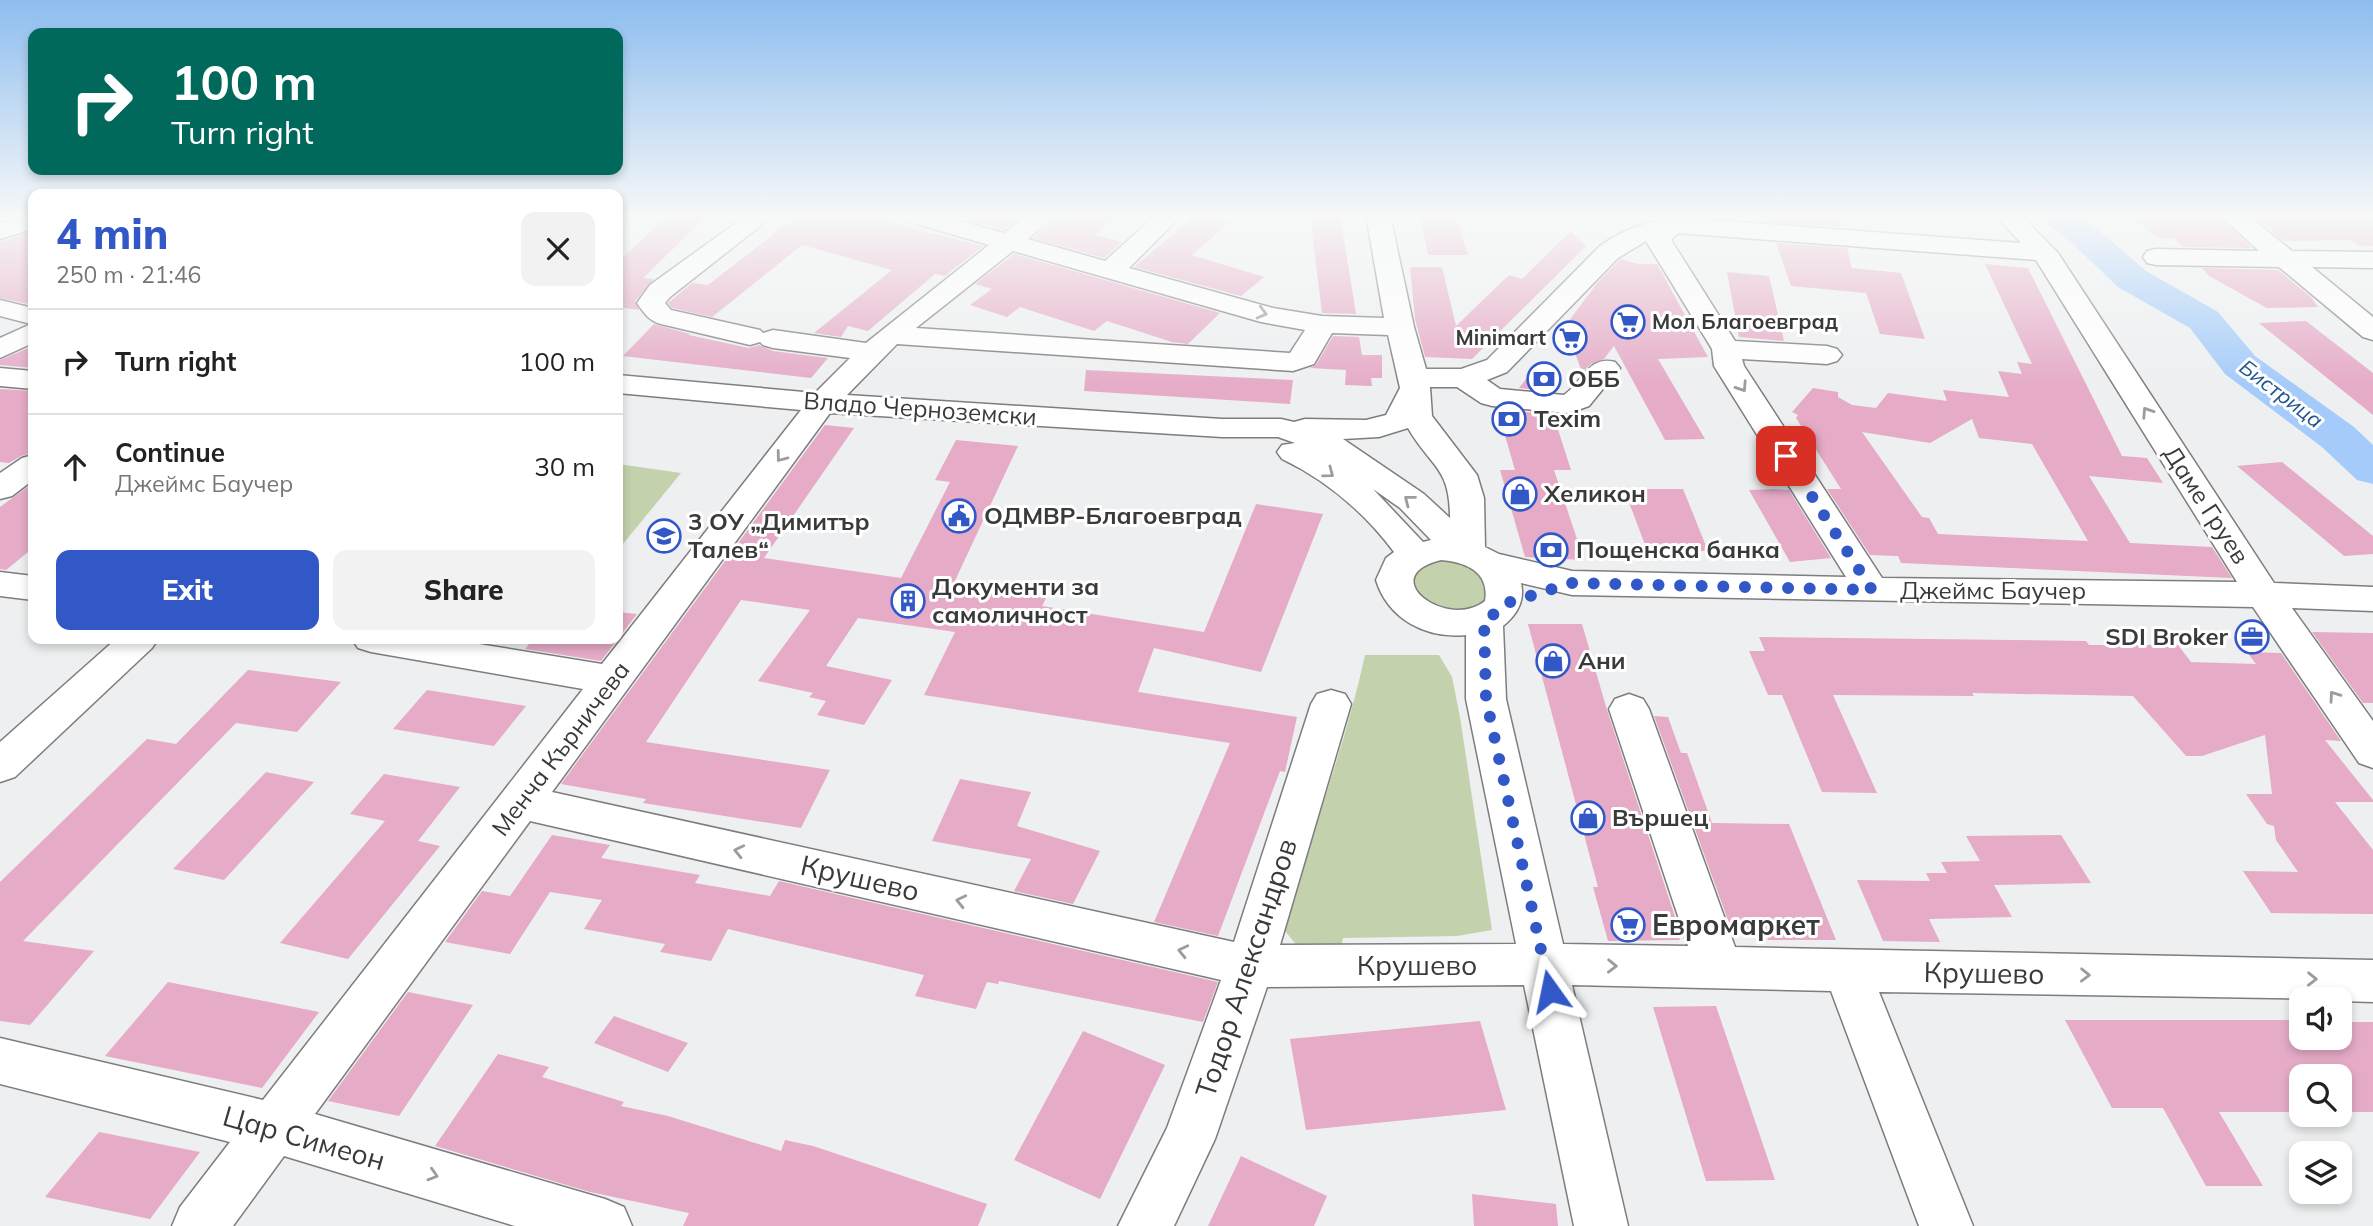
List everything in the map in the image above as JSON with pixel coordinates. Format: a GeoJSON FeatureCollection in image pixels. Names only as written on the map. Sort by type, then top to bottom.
{"type":"FeatureCollection","features":[{"type":"Feature","properties":{"kind":"street"},"geometry":{"type":"LineString","coordinates":[[685,272],[660,291],[651,303],[661,316],[761,338],[1293,362],[1304,358],[1322,324]]}},
{"type":"Feature","properties":{"kind":"street","name":"Менча Кърничева"},"geometry":{"type":"LineString","coordinates":[[200,1226],[822,403],[880,343],[968,272]]}},
{"type":"Feature","properties":{"kind":"street"},"geometry":{"type":"LineString","coordinates":[[1114,272],[1271,316],[1322,324],[1400,327]]}},
{"type":"Feature","properties":{"kind":"street"},"geometry":{"type":"LineString","coordinates":[[1389,272],[1415,383],[1417,416],[1427,433],[1461,475],[1467,498],[1471,556]]}},
{"type":"Feature","properties":{"kind":"street"},"geometry":{"type":"LineString","coordinates":[[1415,383],[1464,378],[1496,366],[1589,272]]}},
{"type":"Feature","properties":{"kind":"street"},"geometry":{"type":"LineString","coordinates":[[1679,272],[1726,349],[1729,366],[1872,590]]}},
{"type":"Feature","properties":{"kind":"street","name":"Даме Груев"},"geometry":{"type":"LineString","coordinates":[[2057,272],[2263,594],[2373,752]]}},
{"type":"Feature","properties":{"kind":"street"},"geometry":{"type":"LineString","coordinates":[[2305,272],[2372,330]]}},
{"type":"Feature","properties":{"kind":"street"},"geometry":{"type":"LineString","coordinates":[[0,308],[28,315]]}},
{"type":"Feature","properties":{"kind":"street"},"geometry":{"type":"LineString","coordinates":[[0,349],[28,335]]}},
{"type":"Feature","properties":{"kind":"street"},"geometry":{"type":"LineString","coordinates":[[1726,349],[1827,355]]}},
{"type":"Feature","properties":{"kind":"street"},"geometry":{"type":"LineString","coordinates":[[1464,378],[1492,397],[1567,404],[1578,400],[1605,368]]}},
{"type":"Feature","properties":{"kind":"street"},"geometry":{"type":"LineString","coordinates":[[0,377],[28,380]]}},
{"type":"Feature","properties":{"kind":"street"},"geometry":{"type":"LineString","coordinates":[[1222,428],[1362,428],[1391,425],[1400,419],[1415,383]]}},
{"type":"Feature","properties":{"kind":"street","name":"Владо Черноземски"},"geometry":{"type":"LineString","coordinates":[[623,384],[822,403],[1222,428]]}},
{"type":"Feature","properties":{"kind":"street"},"geometry":{"type":"LineString","coordinates":[[1222,428],[1298,454],[1325,469],[1394,525],[1414,554]]}},
{"type":"Feature","properties":{"kind":"street"},"geometry":{"type":"LineString","coordinates":[[1281,428],[1314,437],[1346,454],[1424,512],[1506,584],[1507,594],[1494,612],[1486,699],[1601,1226]]}},
{"type":"Feature","properties":{"kind":"street"},"geometry":{"type":"LineString","coordinates":[[0,489],[28,469]]}},
{"type":"Feature","properties":{"kind":"street"},"geometry":{"type":"LineString","coordinates":[[1427,551],[1471,556],[1572,583],[1454,624],[1420,616],[1397,595],[1393,583],[1395,572],[1402,562],[1414,554],[1427,551]]}},
{"type":"Feature","properties":{"kind":"street","name":"Джеймс Баучер"},"geometry":{"type":"LineString","coordinates":[[1572,583],[1872,590],[2263,594],[2373,599]]}},
{"type":"Feature","properties":{"kind":"street"},"geometry":{"type":"LineString","coordinates":[[1437,622],[1486,699]]}},
{"type":"Feature","properties":{"kind":"street"},"geometry":{"type":"LineString","coordinates":[[0,765],[133,644]]}},
{"type":"Feature","properties":{"kind":"street"},"geometry":{"type":"LineString","coordinates":[[401,644],[612,680]]}},
{"type":"Feature","properties":{"kind":"street","name":"Тодор Александров"},"geometry":{"type":"LineString","coordinates":[[1145,1226],[1189,1139],[1250,966],[1331,704]]}},
{"type":"Feature","properties":{"kind":"street"},"geometry":{"type":"LineString","coordinates":[[1629,709],[1719,968]]}},
{"type":"Feature","properties":{"kind":"street","name":"Крушево"},"geometry":{"type":"LineString","coordinates":[[521,802],[1250,966],[1544,964],[2373,981]]}},
{"type":"Feature","properties":{"kind":"street"},"geometry":{"type":"LineString","coordinates":[[1847,970],[1947,1226]]}},
{"type":"Feature","properties":{"kind":"street","name":"Цар Симеон"},"geometry":{"type":"LineString","coordinates":[[0,1061],[273,1127],[605,1226]]}},
{"type":"Feature","properties":{"kind":"green space"},"geometry":{"type":"Polygon","coordinates":[[[623,465],[681,473],[623,544],[623,465]]]}},
{"type":"Feature","properties":{"kind":"green space"},"geometry":{"type":"Polygon","coordinates":[[[1455,556],[1497,586],[1481,613],[1421,608],[1407,571],[1415,563],[1455,556]]]}},
{"type":"Feature","properties":{"kind":"green space"},"geometry":{"type":"Polygon","coordinates":[[[1365,655],[1439,655],[1452,677],[1492,930],[1457,936],[1343,938],[1341,947],[1299,948],[1285,931],[1365,655]]]}},
{"type":"Feature","properties":{"kind":"building"},"geometry":{"type":"Polygon","coordinates":[[[0,272],[28,272],[28,304],[0,298],[0,272]]]}},
{"type":"Feature","properties":{"kind":"building"},"geometry":{"type":"Polygon","coordinates":[[[623,272],[649,272],[643,278],[654,279],[635,301],[639,310],[623,308],[623,272]]]}},
{"type":"Feature","properties":{"kind":"building"},"geometry":{"type":"Polygon","coordinates":[[[725,272],[768,272],[712,317],[672,308],[668,303],[692,283],[708,285],[725,272]]]}},
{"type":"Feature","properties":{"kind":"building"},"geometry":{"type":"Polygon","coordinates":[[[889,272],[950,272],[945,276],[935,274],[868,331],[848,326],[841,337],[814,333],[889,272]]]}},
{"type":"Feature","properties":{"kind":"building"},"geometry":{"type":"Polygon","coordinates":[[[990,272],[1078,272],[1220,313],[1188,344],[1172,342],[1107,321],[1094,331],[1020,307],[1007,317],[970,305],[992,289],[975,284],[990,272]]]}},
{"type":"Feature","properties":{"kind":"building"},"geometry":{"type":"Polygon","coordinates":[[[1153,272],[1248,272],[1264,277],[1241,296],[1153,272]]]}},
{"type":"Feature","properties":{"kind":"building"},"geometry":{"type":"Polygon","coordinates":[[[1317,272],[1349,272],[1356,314],[1322,313],[1317,272]]]}},
{"type":"Feature","properties":{"kind":"building"},"geometry":{"type":"Polygon","coordinates":[[[1411,272],[1443,272],[1456,326],[1509,275],[1522,279],[1529,272],[1560,272],[1472,359],[1425,357],[1415,319],[1411,272]]]}},
{"type":"Feature","properties":{"kind":"building","name":"Мол Благоевград"},"geometry":{"type":"Polygon","coordinates":[[[1608,272],[1662,272],[1708,357],[1658,359],[1705,439],[1665,440],[1614,346],[1604,359],[1591,364],[1582,372],[1565,326],[1608,272]]]}},
{"type":"Feature","properties":{"kind":"building"},"geometry":{"type":"Polygon","coordinates":[[[1727,272],[1769,276],[1784,341],[1739,337],[1727,272]]]}},
{"type":"Feature","properties":{"kind":"building"},"geometry":{"type":"Polygon","coordinates":[[[1786,272],[1901,273],[1925,339],[1880,334],[1866,293],[1791,286],[1786,272]]]}},
{"type":"Feature","properties":{"kind":"building"},"geometry":{"type":"Polygon","coordinates":[[[1989,272],[2030,272],[2122,456],[2147,458],[2163,483],[2089,476],[2130,543],[2212,547],[2232,578],[1901,563],[1898,556],[1870,555],[1827,489],[1841,489],[1796,418],[1798,415],[1792,412],[1813,388],[1838,392],[1838,397],[1852,405],[1876,408],[1888,393],[1947,401],[1943,390],[2009,397],[1998,371],[2022,374],[2017,362],[2032,364],[1989,272]],[[1972,419],[1930,443],[1862,432],[1922,517],[1929,518],[1938,534],[2088,541],[2032,444],[1979,438],[1972,419]]]}},
{"type":"Feature","properties":{"kind":"building"},"geometry":{"type":"Polygon","coordinates":[[[2206,272],[2281,272],[2311,297],[2318,307],[2267,308],[2206,272]]]}},
{"type":"Feature","properties":{"kind":"building"},"geometry":{"type":"Polygon","coordinates":[[[2306,321],[2373,373],[2373,415],[2259,323],[2306,321]]]}},
{"type":"Feature","properties":{"kind":"building"},"geometry":{"type":"Polygon","coordinates":[[[654,324],[749,348],[759,345],[773,351],[828,358],[811,378],[623,356],[654,324]]]}},
{"type":"Feature","properties":{"kind":"building"},"geometry":{"type":"Polygon","coordinates":[[[1333,336],[1359,337],[1362,355],[1382,355],[1382,378],[1371,378],[1372,386],[1345,385],[1346,370],[1310,368],[1316,365],[1333,336]]]}},
{"type":"Feature","properties":{"kind":"building"},"geometry":{"type":"Polygon","coordinates":[[[28,348],[28,368],[0,365],[0,360],[28,348]]]}},
{"type":"Feature","properties":{"kind":"building"},"geometry":{"type":"Polygon","coordinates":[[[1536,366],[1545,391],[1519,388],[1536,366]]]}},
{"type":"Feature","properties":{"kind":"building"},"geometry":{"type":"Polygon","coordinates":[[[1086,370],[1293,380],[1290,404],[1084,391],[1086,370]]]}},
{"type":"Feature","properties":{"kind":"building"},"geometry":{"type":"Polygon","coordinates":[[[0,389],[28,391],[28,454],[9,463],[0,462],[0,389]]]}},
{"type":"Feature","properties":{"kind":"building"},"geometry":{"type":"Polygon","coordinates":[[[1504,410],[1553,414],[1571,470],[1554,470],[1584,560],[1525,557],[1500,470],[1515,470],[1499,415],[1504,410]]]}},
{"type":"Feature","properties":{"kind":"building"},"geometry":{"type":"Polygon","coordinates":[[[825,425],[854,428],[764,558],[901,578],[950,482],[935,480],[956,440],[1018,446],[953,585],[1046,598],[1042,606],[1204,632],[1256,504],[1323,514],[1261,672],[1154,648],[1138,692],[1297,717],[1285,772],[1280,771],[1218,936],[1154,922],[1230,743],[924,695],[955,632],[858,618],[826,666],[892,680],[864,725],[817,715],[826,701],[809,697],[813,693],[758,681],[810,610],[741,600],[646,742],[830,770],[801,828],[643,803],[646,799],[561,784],[825,425]]]}},
{"type":"Feature","properties":{"kind":"building"},"geometry":{"type":"Polygon","coordinates":[[[2282,462],[2373,536],[2373,554],[2344,556],[2237,466],[2282,462]]]}},
{"type":"Feature","properties":{"kind":"building"},"geometry":{"type":"Polygon","coordinates":[[[28,487],[28,552],[6,570],[0,569],[0,507],[28,487]]]}},
{"type":"Feature","properties":{"kind":"building"},"geometry":{"type":"Polygon","coordinates":[[[1624,489],[1683,489],[1708,551],[1647,550],[1624,489]]]}},
{"type":"Feature","properties":{"kind":"building"},"geometry":{"type":"Polygon","coordinates":[[[1749,490],[1789,490],[1831,558],[1790,562],[1749,490]]]}},
{"type":"Feature","properties":{"kind":"building"},"geometry":{"type":"Polygon","coordinates":[[[623,613],[637,614],[623,632],[623,613]]]}},
{"type":"Feature","properties":{"kind":"building"},"geometry":{"type":"Polygon","coordinates":[[[1528,624],[1582,624],[1607,710],[1681,935],[1678,935],[1680,940],[1608,941],[1593,887],[1598,887],[1528,624]]]}},
{"type":"Feature","properties":{"kind":"building"},"geometry":{"type":"Polygon","coordinates":[[[2312,632],[2373,633],[2373,703],[2363,703],[2312,632]]]}},
{"type":"Feature","properties":{"kind":"building"},"geometry":{"type":"Polygon","coordinates":[[[1759,637],[2086,641],[2089,645],[2178,645],[2191,662],[2256,664],[2247,652],[2281,653],[2341,741],[2325,740],[2373,800],[2335,802],[2373,850],[2373,914],[2271,913],[2243,871],[2298,872],[2276,840],[2274,826],[2267,824],[2246,794],[2272,794],[2265,735],[2202,756],[2186,756],[2133,696],[1972,693],[1974,696],[1833,695],[1877,793],[1822,792],[1782,695],[1768,695],[1749,651],[1765,651],[1759,637]]]}},
{"type":"Feature","properties":{"kind":"building"},"geometry":{"type":"Polygon","coordinates":[[[529,644],[614,644],[601,661],[525,649],[529,644]]]}},
{"type":"Feature","properties":{"kind":"building"},"geometry":{"type":"Polygon","coordinates":[[[248,670],[341,682],[297,732],[236,723],[23,941],[94,951],[30,1025],[0,1021],[0,882],[147,739],[176,744],[248,670]]]}},
{"type":"Feature","properties":{"kind":"building"},"geometry":{"type":"Polygon","coordinates":[[[427,690],[526,706],[494,746],[393,729],[427,690]]]}},
{"type":"Feature","properties":{"kind":"building"},"geometry":{"type":"Polygon","coordinates":[[[1654,716],[1668,717],[1681,753],[1687,753],[1712,823],[1789,824],[1836,940],[1768,940],[1766,934],[1733,934],[1654,716]]]}},
{"type":"Feature","properties":{"kind":"building"},"geometry":{"type":"Polygon","coordinates":[[[266,772],[314,782],[224,880],[173,869],[266,772]]]}},
{"type":"Feature","properties":{"kind":"building"},"geometry":{"type":"Polygon","coordinates":[[[384,774],[460,787],[418,841],[440,846],[348,959],[280,943],[385,821],[350,814],[384,774]]]}},
{"type":"Feature","properties":{"kind":"building"},"geometry":{"type":"Polygon","coordinates":[[[960,779],[1031,792],[1017,826],[1100,851],[1073,904],[1014,891],[1031,859],[932,841],[960,779]]]}},
{"type":"Feature","properties":{"kind":"building"},"geometry":{"type":"Polygon","coordinates":[[[552,835],[610,845],[601,858],[700,875],[695,883],[770,896],[779,881],[1218,982],[1203,1022],[999,981],[998,984],[987,982],[976,1009],[915,996],[924,975],[728,929],[711,961],[660,952],[665,944],[584,929],[602,900],[550,892],[510,954],[445,942],[482,891],[510,896],[552,835]]]}},
{"type":"Feature","properties":{"kind":"building"},"geometry":{"type":"Polygon","coordinates":[[[2061,835],[2091,883],[1994,885],[2012,917],[1929,919],[1940,942],[1883,941],[1857,880],[1930,881],[1926,873],[1947,873],[1941,862],[1980,861],[1966,836],[2061,835]]]}},
{"type":"Feature","properties":{"kind":"building"},"geometry":{"type":"Polygon","coordinates":[[[168,982],[319,1012],[262,1088],[105,1056],[168,982]]]}},
{"type":"Feature","properties":{"kind":"building"},"geometry":{"type":"Polygon","coordinates":[[[408,992],[473,1005],[399,1116],[328,1101],[408,992]]]}},
{"type":"Feature","properties":{"kind":"building"},"geometry":{"type":"Polygon","coordinates":[[[1716,1006],[1775,1180],[1706,1181],[1653,1007],[1716,1006]]]}},
{"type":"Feature","properties":{"kind":"building"},"geometry":{"type":"Polygon","coordinates":[[[614,1016],[688,1043],[668,1072],[594,1043],[614,1016]]]}},
{"type":"Feature","properties":{"kind":"building"},"geometry":{"type":"Polygon","coordinates":[[[2065,1020],[2289,1020],[2289,1050],[2352,1050],[2352,1022],[2373,1022],[2373,1112],[2352,1112],[2352,1064],[2289,1064],[2289,1112],[2219,1112],[2263,1186],[2206,1186],[2163,1108],[2112,1108],[2065,1020]]]}},
{"type":"Feature","properties":{"kind":"building"},"geometry":{"type":"Polygon","coordinates":[[[1480,1021],[1506,1110],[1306,1130],[1290,1039],[1480,1021]]]}},
{"type":"Feature","properties":{"kind":"building"},"geometry":{"type":"Polygon","coordinates":[[[1083,1031],[1165,1065],[1100,1199],[1014,1160],[1083,1031]]]}},
{"type":"Feature","properties":{"kind":"building"},"geometry":{"type":"Polygon","coordinates":[[[498,1054],[549,1067],[542,1077],[624,1102],[621,1106],[668,1116],[781,1151],[785,1140],[813,1146],[987,1204],[978,1226],[683,1226],[689,1213],[590,1192],[435,1146],[498,1054]]]}},
{"type":"Feature","properties":{"kind":"building"},"geometry":{"type":"Polygon","coordinates":[[[99,1132],[200,1152],[150,1219],[45,1197],[99,1132]]]}},
{"type":"Feature","properties":{"kind":"building"},"geometry":{"type":"Polygon","coordinates":[[[1241,1156],[1327,1196],[1314,1226],[1208,1226],[1241,1156]]]}},
{"type":"Feature","properties":{"kind":"building"},"geometry":{"type":"Polygon","coordinates":[[[1472,1194],[1556,1204],[1558,1226],[1474,1226],[1472,1194]]]}},
{"type":"Feature","properties":{"kind":"waterway","name":"Бистрица"},"geometry":{"type":"LineString","coordinates":[[2125,272],[2204,320],[2240,365],[2338,437],[2373,470]]}},
{"type":"Feature","properties":{"kind":"place","name":"Мол Благоевград"},"geometry":{"type":"Point","coordinates":[1628,322]}},
{"type":"Feature","properties":{"kind":"place","name":"Minimart"},"geometry":{"type":"Point","coordinates":[1570,338]}},
{"type":"Feature","properties":{"kind":"place","name":"ОББ"},"geometry":{"type":"Point","coordinates":[1544,379]}},
{"type":"Feature","properties":{"kind":"place","name":"Texim"},"geometry":{"type":"Point","coordinates":[1509,419]}},
{"type":"Feature","properties":{"kind":"place","name":"Хеликон"},"geometry":{"type":"Point","coordinates":[1520,494]}},
{"type":"Feature","properties":{"kind":"place","name":"ОДМВР-Благоевград"},"geometry":{"type":"Point","coordinates":[959,516]}},
{"type":"Feature","properties":{"kind":"place","name":"3 ОУ „Димитър Талев“"},"geometry":{"type":"Point","coordinates":[664,536]}},
{"type":"Feature","properties":{"kind":"place","name":"Пощенска банка"},"geometry":{"type":"Point","coordinates":[1551,550]}},
{"type":"Feature","properties":{"kind":"place","name":"Документи за самоличност"},"geometry":{"type":"Point","coordinates":[908,601]}},
{"type":"Feature","properties":{"kind":"place","name":"SDI Broker"},"geometry":{"type":"Point","coordinates":[2252,637]}},
{"type":"Feature","properties":{"kind":"place","name":"Ани"},"geometry":{"type":"Point","coordinates":[1553,661]}},
{"type":"Feature","properties":{"kind":"place","name":"Вършец"},"geometry":{"type":"Point","coordinates":[1588,818]}},
{"type":"Feature","properties":{"kind":"place","name":"Евромаркет"},"geometry":{"type":"Point","coordinates":[1628,925]}},
{"type":"Feature","properties":{"kind":"route"},"geometry":{"type":"LineString","coordinates":[[1550,991],[1486,699],[1484,620],[1504,604],[1572,583],[1872,590],[1786,456]]}}]}
